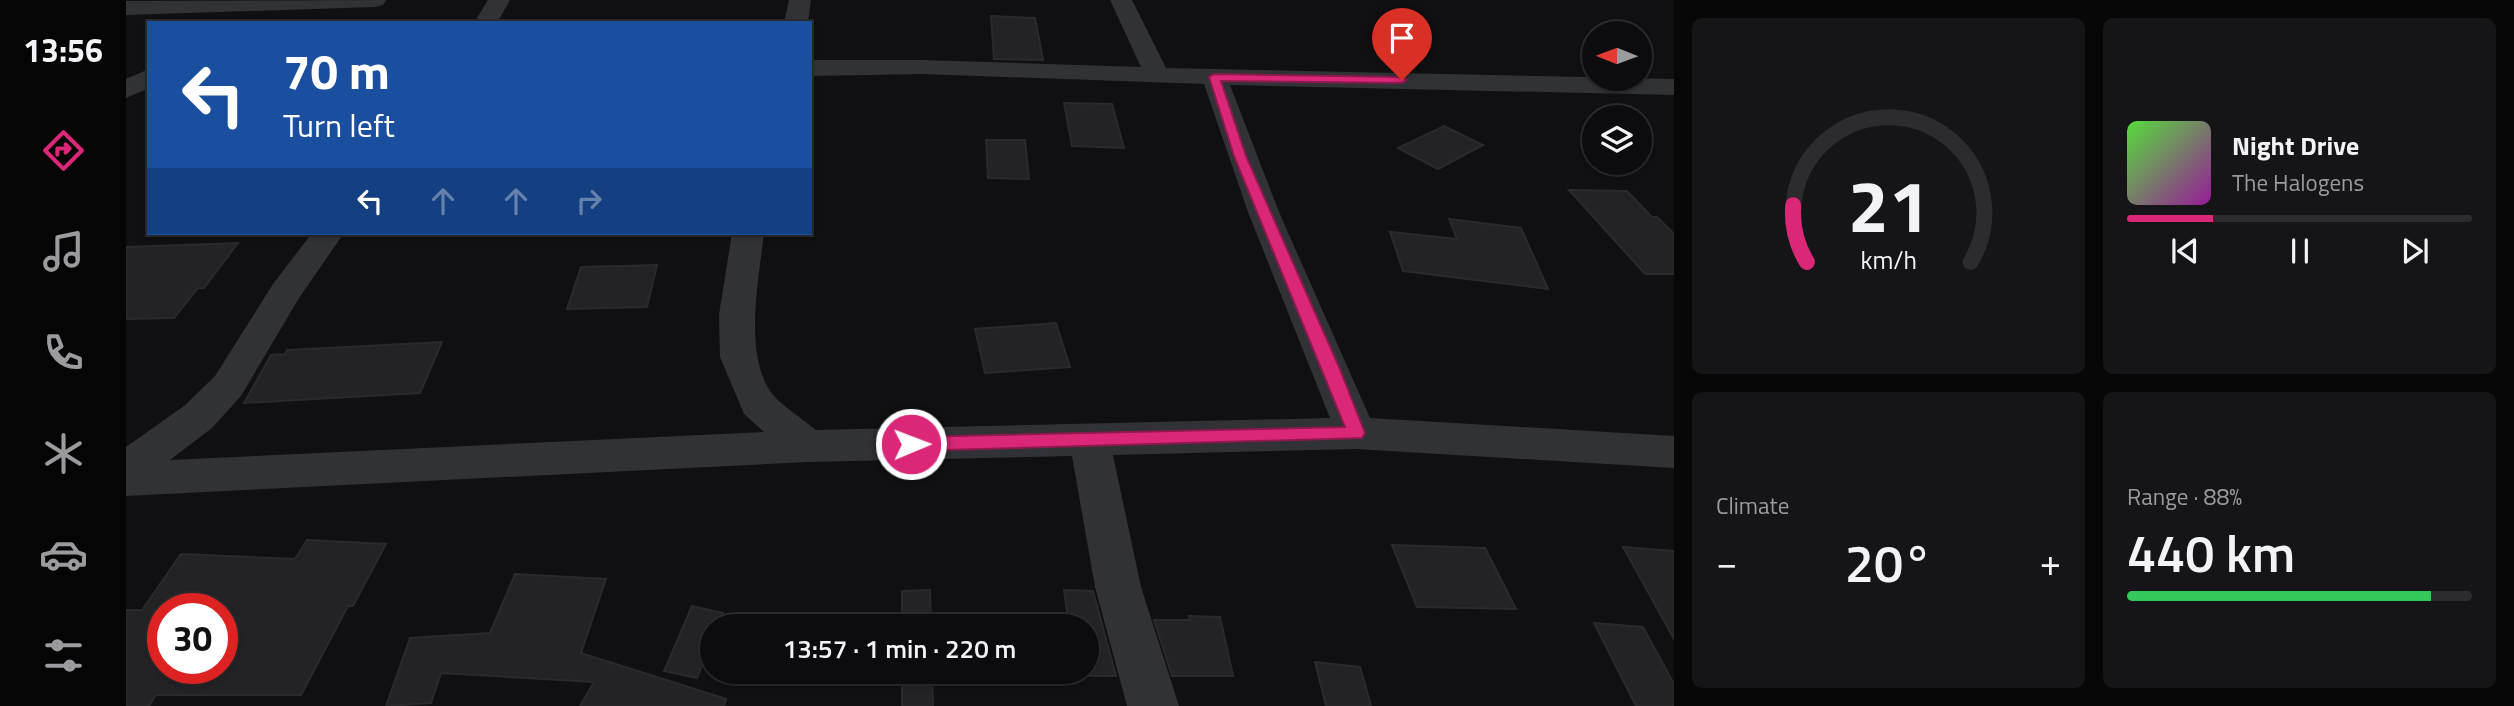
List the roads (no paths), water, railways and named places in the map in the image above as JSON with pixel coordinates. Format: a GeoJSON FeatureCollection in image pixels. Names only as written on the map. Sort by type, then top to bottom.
{"type":"FeatureCollection","features":[{"type":"Feature","properties":{"kind":"street"},"geometry":{"type":"LineString","coordinates":[[126,8],[198,15],[375,0]]}},
{"type":"Feature","properties":{"kind":"street"},"geometry":{"type":"LineString","coordinates":[[486,21],[499,0]]}},
{"type":"Feature","properties":{"kind":"street"},"geometry":{"type":"LineString","coordinates":[[796,21],[800,0]]}},
{"type":"Feature","properties":{"kind":"street"},"geometry":{"type":"LineString","coordinates":[[1121,0],[1157,75]]}},
{"type":"Feature","properties":{"kind":"street"},"geometry":{"type":"LineString","coordinates":[[812,68],[923,67],[1214,77],[1674,87]]}},
{"type":"Feature","properties":{"kind":"street"},"geometry":{"type":"LineString","coordinates":[[1214,77],[1244,167],[1331,367],[1356,433]]}},
{"type":"Feature","properties":{"kind":"street"},"geometry":{"type":"LineString","coordinates":[[126,90],[147,78]]}},
{"type":"Feature","properties":{"kind":"street"},"geometry":{"type":"LineString","coordinates":[[126,467],[148,454],[198,416],[228,386],[285,292],[327,235]]}},
{"type":"Feature","properties":{"kind":"street"},"geometry":{"type":"LineString","coordinates":[[748,235],[737,315],[738,357],[758,404],[808,446]]}},
{"type":"Feature","properties":{"kind":"street"},"geometry":{"type":"LineString","coordinates":[[126,479],[808,446],[1356,433],[1674,452]]}},
{"type":"Feature","properties":{"kind":"street"},"geometry":{"type":"LineString","coordinates":[[1090,441],[1118,587],[1153,706]]}}]}
